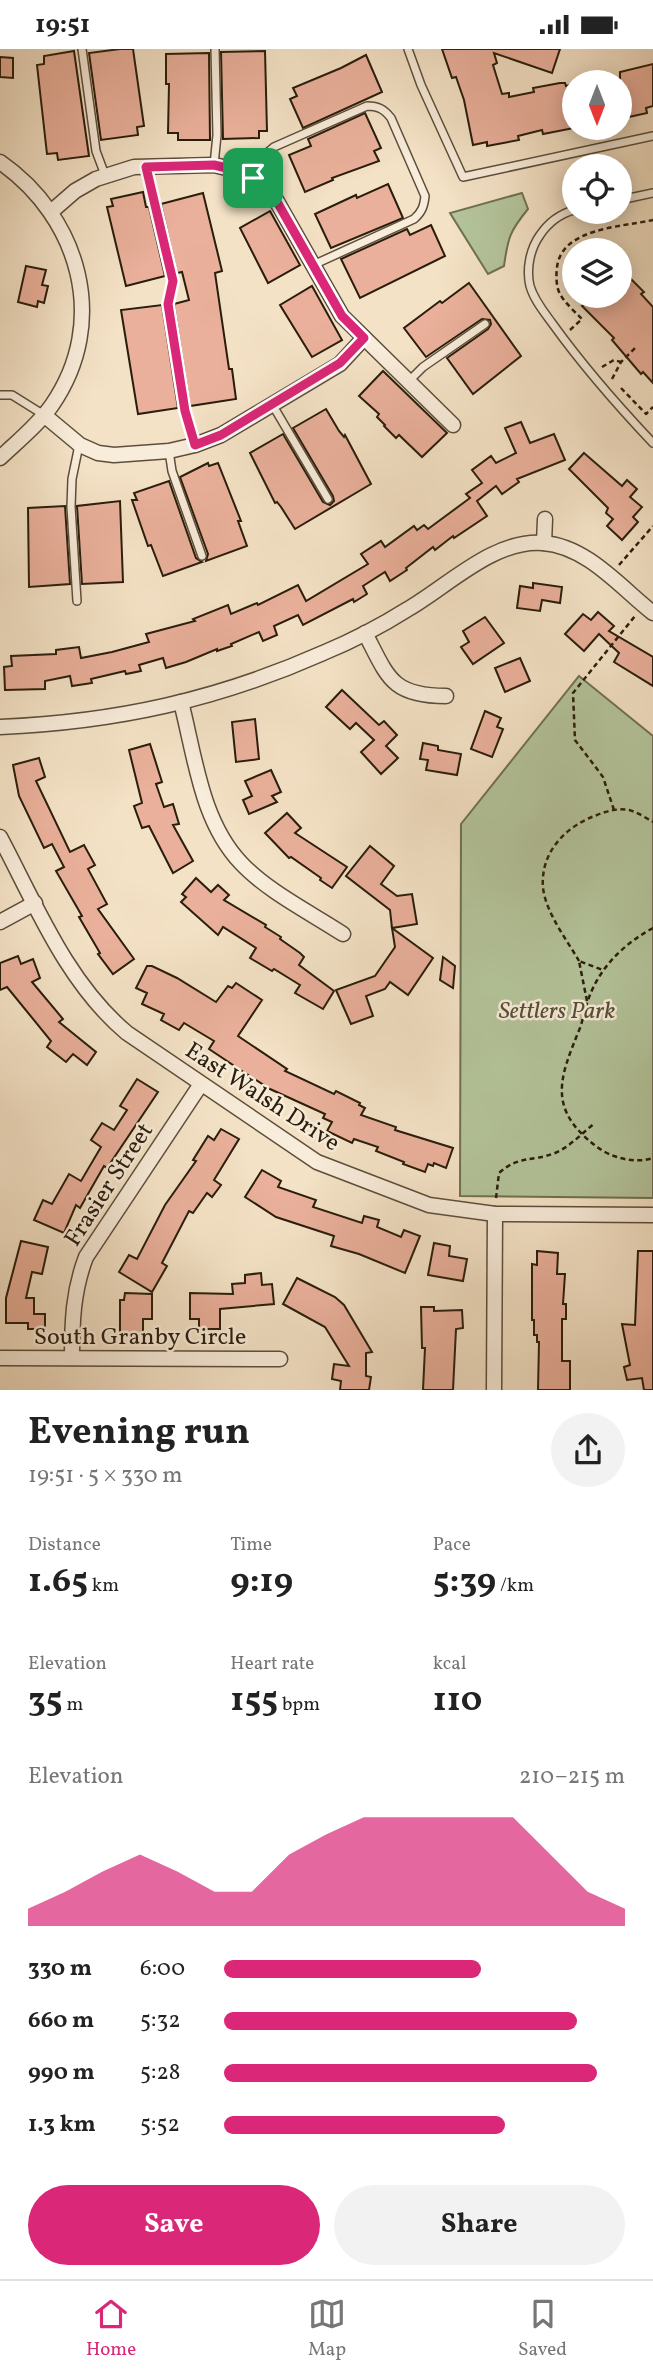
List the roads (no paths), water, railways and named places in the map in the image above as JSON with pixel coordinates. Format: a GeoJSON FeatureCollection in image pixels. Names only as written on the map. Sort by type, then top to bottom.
{"type":"FeatureCollection","features":[{"type":"Feature","properties":{"kind":"street"},"geometry":{"type":"LineString","coordinates":[[0,162],[19,175],[52,211],[64,231],[74,256],[82,309],[75,354],[66,379],[44,415],[0,458]]}},
{"type":"Feature","properties":{"kind":"street"},"geometry":{"type":"LineString","coordinates":[[52,211],[75,191],[105,175],[134,167],[214,165],[253,178],[276,200],[342,316],[453,425]]}},
{"type":"Feature","properties":{"kind":"street"},"geometry":{"type":"LineString","coordinates":[[44,415],[79,445],[98,453],[114,455],[169,451],[195,445],[221,435],[340,363],[364,338]]}},
{"type":"Feature","properties":{"kind":"street"},"geometry":{"type":"LineString","coordinates":[[544,543],[545,519]]}},
{"type":"Feature","properties":{"kind":"street"},"geometry":{"type":"LineString","coordinates":[[0,727],[93,720],[181,702],[242,685],[284,670],[365,633],[408,610],[489,556],[525,543],[559,546],[589,560],[648,609]]}},
{"type":"Feature","properties":{"kind":"street"},"geometry":{"type":"LineString","coordinates":[[365,633],[385,671],[401,689],[416,695],[446,696]]}},
{"type":"Feature","properties":{"kind":"street"},"geometry":{"type":"LineString","coordinates":[[181,702],[205,799],[212,820],[227,847],[258,879],[343,934]]}},
{"type":"Feature","properties":{"kind":"street","name":"East Walsh Drive"},"geometry":{"type":"LineString","coordinates":[[0,837],[74,975],[94,1002],[127,1033],[317,1162],[429,1205],[495,1214],[653,1215]]}},
{"type":"Feature","properties":{"kind":"street"},"geometry":{"type":"LineString","coordinates":[[0,922],[35,903]]}},
{"type":"Feature","properties":{"kind":"street","name":"Frasier Street"},"geometry":{"type":"LineString","coordinates":[[72,1358],[72,1308],[78,1278],[86,1257],[201,1084]]}},
{"type":"Feature","properties":{"kind":"street"},"geometry":{"type":"LineString","coordinates":[[495,1214],[495,1390]]}},
{"type":"Feature","properties":{"kind":"street","name":"South Granby Circle"},"geometry":{"type":"LineString","coordinates":[[0,1358],[280,1359]]}},
{"type":"Feature","properties":{"kind":"lane"},"geometry":{"type":"LineString","coordinates":[[82,49],[96,151],[105,175]]}},
{"type":"Feature","properties":{"kind":"lane"},"geometry":{"type":"LineString","coordinates":[[214,165],[217,135],[215,49]]}},
{"type":"Feature","properties":{"kind":"lane"},"geometry":{"type":"LineString","coordinates":[[408,49],[421,85],[463,177],[653,136]]}},
{"type":"Feature","properties":{"kind":"lane"},"geometry":{"type":"LineString","coordinates":[[253,178],[267,153],[274,147],[367,106],[377,106],[391,118],[425,195],[421,213],[414,219],[313,264]]}},
{"type":"Feature","properties":{"kind":"lane"},"geometry":{"type":"LineString","coordinates":[[146,167],[173,281],[168,304],[185,411],[195,445]]}},
{"type":"Feature","properties":{"kind":"lane"},"geometry":{"type":"LineString","coordinates":[[632,197],[653,193]]}},
{"type":"Feature","properties":{"kind":"lane"},"geometry":{"type":"LineString","coordinates":[[562,216],[544,228],[536,240],[528,269],[530,286],[536,300],[572,352],[653,443]]}},
{"type":"Feature","properties":{"kind":"lane"},"geometry":{"type":"LineString","coordinates":[[408,381],[423,367],[485,324]]}},
{"type":"Feature","properties":{"kind":"lane"},"geometry":{"type":"LineString","coordinates":[[0,395],[12,395],[44,415]]}},
{"type":"Feature","properties":{"kind":"lane"},"geometry":{"type":"LineString","coordinates":[[272,404],[328,499]]}},
{"type":"Feature","properties":{"kind":"lane"},"geometry":{"type":"LineString","coordinates":[[78,601],[71,507],[72,479],[79,445]]}},
{"type":"Feature","properties":{"kind":"lane"},"geometry":{"type":"LineString","coordinates":[[169,451],[173,471],[202,556]]}},
{"type":"Feature","properties":{"kind":"park label","name":"Settlers Park"},"geometry":{"type":"Point","coordinates":[557,1010]}}]}
